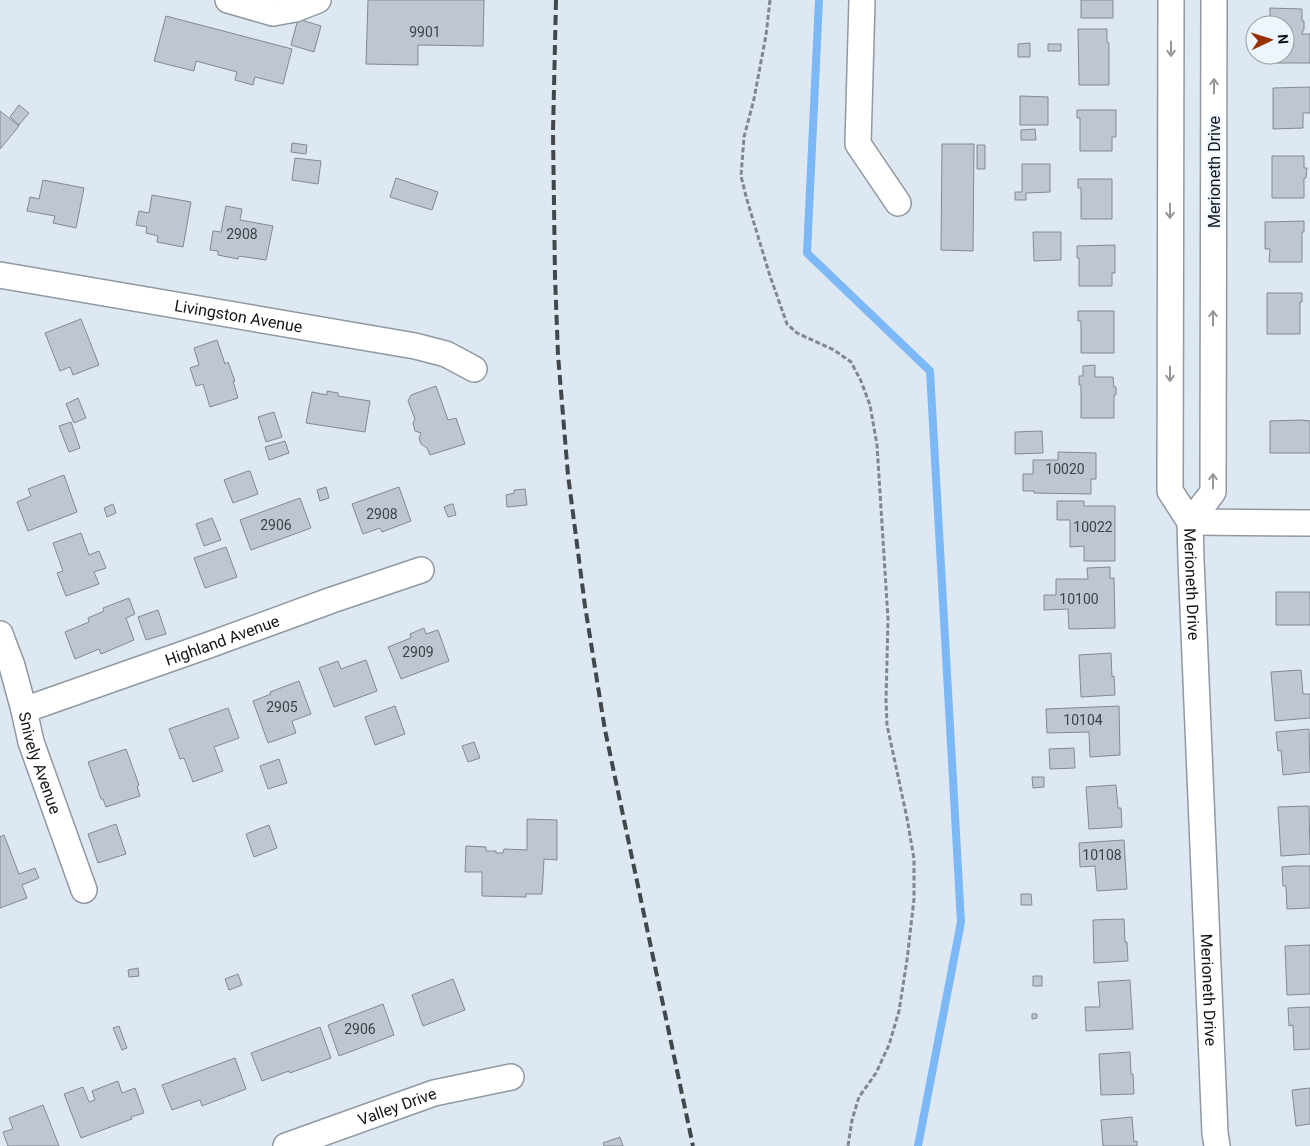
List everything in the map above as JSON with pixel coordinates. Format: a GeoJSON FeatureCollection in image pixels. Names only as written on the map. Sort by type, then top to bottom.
{"type":"FeatureCollection","features":[{"type":"Feature","properties":{"kind":"street"},"geometry":{"type":"LineString","coordinates":[[228,0],[273,13],[295,9],[318,0]]}},
{"type":"Feature","properties":{"kind":"street"},"geometry":{"type":"LineString","coordinates":[[862,0],[858,144],[898,203]]}},
{"type":"Feature","properties":{"kind":"street"},"geometry":{"type":"LineString","coordinates":[[1171,0],[1170,491],[1190,522],[1310,523]]}},
{"type":"Feature","properties":{"kind":"street","name":"Merioneth Drive"},"geometry":{"type":"LineString","coordinates":[[1214,0],[1213,492],[1190,522],[1190,560],[1217,1146]]}},
{"type":"Feature","properties":{"kind":"street","name":"Livingston Avenue"},"geometry":{"type":"LineString","coordinates":[[0,275],[415,346],[446,354],[474,368]]}},
{"type":"Feature","properties":{"kind":"street","name":"Highland Avenue"},"geometry":{"type":"LineString","coordinates":[[24,710],[421,570]]}},
{"type":"Feature","properties":{"kind":"street","name":"Snively Avenue"},"geometry":{"type":"LineString","coordinates":[[0,634],[12,666],[31,742],[84,890]]}},
{"type":"Feature","properties":{"kind":"street","name":"Valley Drive"},"geometry":{"type":"LineString","coordinates":[[286,1146],[434,1093],[511,1076]]}},
{"type":"Feature","properties":{"kind":"path"},"geometry":{"type":"LineString","coordinates":[[770,0],[766,35],[754,99],[744,137],[741,176],[746,200],[787,324],[797,333],[834,350],[851,362],[861,381],[870,406],[877,445],[888,619],[887,725],[914,859],[914,899],[899,1011],[890,1045],[876,1073],[859,1097],[852,1120],[848,1146]]}},
{"type":"Feature","properties":{"kind":"building"},"geometry":{"type":"Polygon","coordinates":[[[368,0],[484,0],[483,46],[418,45],[418,65],[366,64],[368,0]]]}},
{"type":"Feature","properties":{"kind":"building"},"geometry":{"type":"Polygon","coordinates":[[[1081,0],[1113,0],[1113,18],[1081,18],[1081,0]]]}},
{"type":"Feature","properties":{"kind":"building"},"geometry":{"type":"Polygon","coordinates":[[[1270,8],[1302,9],[1304,30],[1302,34],[1310,34],[1310,63],[1295,63],[1295,15],[1270,15],[1270,8]]]}},
{"type":"Feature","properties":{"kind":"building"},"geometry":{"type":"Polygon","coordinates":[[[166,16],[292,49],[283,84],[255,77],[253,85],[235,80],[237,72],[196,61],[194,71],[154,61],[166,16]]]}},
{"type":"Feature","properties":{"kind":"building"},"geometry":{"type":"Polygon","coordinates":[[[298,19],[321,26],[314,52],[291,45],[298,19]]]}},
{"type":"Feature","properties":{"kind":"building"},"geometry":{"type":"Polygon","coordinates":[[[1078,29],[1107,29],[1109,85],[1079,85],[1078,29]]]}},
{"type":"Feature","properties":{"kind":"building"},"geometry":{"type":"Polygon","coordinates":[[[1030,43],[1030,57],[1018,57],[1018,44],[1030,43]]]}},
{"type":"Feature","properties":{"kind":"building"},"geometry":{"type":"Polygon","coordinates":[[[1048,44],[1061,44],[1061,51],[1048,51],[1048,44]]]}},
{"type":"Feature","properties":{"kind":"building"},"geometry":{"type":"Polygon","coordinates":[[[1310,87],[1310,113],[1303,113],[1303,128],[1273,129],[1273,88],[1310,87]]]}},
{"type":"Feature","properties":{"kind":"building"},"geometry":{"type":"Polygon","coordinates":[[[1020,96],[1048,97],[1048,125],[1020,125],[1020,96]]]}},
{"type":"Feature","properties":{"kind":"building"},"geometry":{"type":"Polygon","coordinates":[[[19,105],[29,113],[19,125],[10,117],[19,105]]]}},
{"type":"Feature","properties":{"kind":"building"},"geometry":{"type":"Polygon","coordinates":[[[1077,110],[1116,110],[1116,137],[1112,137],[1112,151],[1080,151],[1080,118],[1077,118],[1077,110]]]}},
{"type":"Feature","properties":{"kind":"building"},"geometry":{"type":"Polygon","coordinates":[[[0,111],[19,126],[0,149],[0,111]]]}},
{"type":"Feature","properties":{"kind":"building"},"geometry":{"type":"Polygon","coordinates":[[[1035,129],[1036,140],[1021,140],[1021,130],[1035,129]]]}},
{"type":"Feature","properties":{"kind":"building"},"geometry":{"type":"Polygon","coordinates":[[[292,143],[307,145],[306,154],[291,152],[292,143]]]}},
{"type":"Feature","properties":{"kind":"building"},"geometry":{"type":"Polygon","coordinates":[[[942,144],[974,144],[973,251],[941,250],[942,144]]]}},
{"type":"Feature","properties":{"kind":"building"},"geometry":{"type":"Polygon","coordinates":[[[977,145],[985,145],[985,169],[977,169],[977,145]]]}},
{"type":"Feature","properties":{"kind":"building"},"geometry":{"type":"Polygon","coordinates":[[[1272,156],[1304,156],[1304,168],[1307,168],[1306,178],[1304,178],[1304,198],[1272,198],[1272,156]]]}},
{"type":"Feature","properties":{"kind":"building"},"geometry":{"type":"Polygon","coordinates":[[[295,158],[321,161],[318,184],[292,180],[295,158]]]}},
{"type":"Feature","properties":{"kind":"building"},"geometry":{"type":"Polygon","coordinates":[[[1022,164],[1050,164],[1050,192],[1026,193],[1026,200],[1015,200],[1015,192],[1022,192],[1022,164]]]}},
{"type":"Feature","properties":{"kind":"building"},"geometry":{"type":"Polygon","coordinates":[[[396,178],[438,192],[432,210],[390,197],[396,178]]]}},
{"type":"Feature","properties":{"kind":"building"},"geometry":{"type":"Polygon","coordinates":[[[1078,179],[1112,179],[1112,219],[1081,219],[1081,188],[1078,188],[1078,179]]]}},
{"type":"Feature","properties":{"kind":"building"},"geometry":{"type":"Polygon","coordinates":[[[43,180],[84,188],[76,228],[53,223],[55,216],[27,211],[30,197],[39,199],[43,180]]]}},
{"type":"Feature","properties":{"kind":"building"},"geometry":{"type":"Polygon","coordinates":[[[152,195],[191,202],[183,247],[157,242],[158,236],[146,233],[147,227],[136,225],[139,211],[149,213],[152,195]]]}},
{"type":"Feature","properties":{"kind":"building"},"geometry":{"type":"Polygon","coordinates":[[[226,206],[242,209],[240,220],[273,226],[266,260],[239,256],[238,259],[218,255],[218,251],[210,250],[213,231],[221,232],[226,206]]]}},
{"type":"Feature","properties":{"kind":"building"},"geometry":{"type":"Polygon","coordinates":[[[1304,221],[1302,262],[1269,262],[1270,249],[1265,249],[1265,222],[1304,221]]]}},
{"type":"Feature","properties":{"kind":"building"},"geometry":{"type":"Polygon","coordinates":[[[1033,232],[1061,232],[1061,260],[1034,261],[1033,232]]]}},
{"type":"Feature","properties":{"kind":"building"},"geometry":{"type":"Polygon","coordinates":[[[1115,245],[1115,273],[1112,273],[1112,286],[1079,286],[1077,246],[1115,245]]]}},
{"type":"Feature","properties":{"kind":"building"},"geometry":{"type":"Polygon","coordinates":[[[1267,293],[1302,293],[1302,302],[1300,302],[1300,334],[1267,334],[1267,293]]]}},
{"type":"Feature","properties":{"kind":"building"},"geometry":{"type":"Polygon","coordinates":[[[1078,311],[1114,311],[1114,353],[1081,353],[1081,321],[1078,321],[1078,311]]]}},
{"type":"Feature","properties":{"kind":"building"},"geometry":{"type":"Polygon","coordinates":[[[81,319],[99,365],[73,375],[70,367],[60,371],[45,333],[81,319]]]}},
{"type":"Feature","properties":{"kind":"building"},"geometry":{"type":"Polygon","coordinates":[[[217,340],[225,364],[228,362],[235,381],[233,381],[238,398],[210,407],[203,384],[196,386],[190,368],[199,365],[194,348],[217,340]]]}},
{"type":"Feature","properties":{"kind":"building"},"geometry":{"type":"Polygon","coordinates":[[[1095,365],[1095,377],[1113,377],[1114,387],[1116,387],[1114,418],[1081,418],[1081,385],[1079,385],[1079,376],[1083,376],[1083,366],[1095,365]]]}},
{"type":"Feature","properties":{"kind":"building"},"geometry":{"type":"Polygon","coordinates":[[[436,386],[448,420],[456,418],[465,444],[430,455],[427,448],[421,444],[419,438],[421,433],[415,431],[413,423],[415,419],[408,401],[411,395],[436,386]]]}},
{"type":"Feature","properties":{"kind":"building"},"geometry":{"type":"Polygon","coordinates":[[[327,391],[338,393],[338,396],[370,401],[365,432],[306,423],[312,392],[327,395],[327,391]]]}},
{"type":"Feature","properties":{"kind":"building"},"geometry":{"type":"Polygon","coordinates":[[[78,398],[86,418],[74,423],[66,404],[78,398]]]}},
{"type":"Feature","properties":{"kind":"building"},"geometry":{"type":"Polygon","coordinates":[[[274,412],[282,437],[266,442],[258,417],[274,412]]]}},
{"type":"Feature","properties":{"kind":"building"},"geometry":{"type":"Polygon","coordinates":[[[1270,421],[1310,421],[1310,453],[1270,453],[1270,421]]]}},
{"type":"Feature","properties":{"kind":"building"},"geometry":{"type":"Polygon","coordinates":[[[71,422],[80,448],[69,452],[59,426],[71,422]]]}},
{"type":"Feature","properties":{"kind":"building"},"geometry":{"type":"Polygon","coordinates":[[[1042,431],[1043,453],[1015,454],[1015,432],[1042,431]]]}},
{"type":"Feature","properties":{"kind":"building"},"geometry":{"type":"Polygon","coordinates":[[[285,441],[289,453],[269,460],[265,447],[285,441]]]}},
{"type":"Feature","properties":{"kind":"building"},"geometry":{"type":"Polygon","coordinates":[[[1058,452],[1096,453],[1096,479],[1091,479],[1091,494],[1034,493],[1034,491],[1023,491],[1023,474],[1033,474],[1033,460],[1058,460],[1058,452]]]}},
{"type":"Feature","properties":{"kind":"building"},"geometry":{"type":"Polygon","coordinates":[[[250,471],[258,494],[233,503],[224,480],[250,471]]]}},
{"type":"Feature","properties":{"kind":"building"},"geometry":{"type":"Polygon","coordinates":[[[64,475],[77,512],[28,531],[17,502],[31,496],[28,489],[64,475]]]}},
{"type":"Feature","properties":{"kind":"building"},"geometry":{"type":"Polygon","coordinates":[[[326,487],[329,498],[320,501],[317,490],[326,487]]]}},
{"type":"Feature","properties":{"kind":"building"},"geometry":{"type":"Polygon","coordinates":[[[399,487],[411,521],[382,532],[380,528],[363,534],[352,504],[399,487]]]}},
{"type":"Feature","properties":{"kind":"building"},"geometry":{"type":"Polygon","coordinates":[[[525,489],[527,505],[507,507],[506,495],[514,493],[514,490],[525,489]]]}},
{"type":"Feature","properties":{"kind":"building"},"geometry":{"type":"Polygon","coordinates":[[[300,498],[311,528],[251,550],[240,520],[300,498]]]}},
{"type":"Feature","properties":{"kind":"building"},"geometry":{"type":"Polygon","coordinates":[[[1057,501],[1084,501],[1084,506],[1115,506],[1115,561],[1084,561],[1084,546],[1070,547],[1070,520],[1057,520],[1057,501]]]}},
{"type":"Feature","properties":{"kind":"building"},"geometry":{"type":"Polygon","coordinates":[[[113,504],[116,513],[107,517],[104,508],[113,504]]]}},
{"type":"Feature","properties":{"kind":"building"},"geometry":{"type":"Polygon","coordinates":[[[453,504],[456,515],[448,517],[444,507],[453,504]]]}},
{"type":"Feature","properties":{"kind":"building"},"geometry":{"type":"Polygon","coordinates":[[[212,518],[221,540],[204,546],[196,524],[212,518]]]}},
{"type":"Feature","properties":{"kind":"building"},"geometry":{"type":"Polygon","coordinates":[[[81,533],[89,555],[99,551],[106,568],[94,572],[99,584],[66,596],[57,573],[63,571],[53,543],[81,533]]]}},
{"type":"Feature","properties":{"kind":"building"},"geometry":{"type":"Polygon","coordinates":[[[226,547],[237,577],[205,588],[194,558],[226,547]]]}},
{"type":"Feature","properties":{"kind":"building"},"geometry":{"type":"Polygon","coordinates":[[[1110,567],[1110,578],[1114,578],[1115,628],[1069,629],[1068,609],[1044,610],[1044,595],[1056,595],[1056,579],[1088,579],[1087,568],[1110,567]]]}},
{"type":"Feature","properties":{"kind":"building"},"geometry":{"type":"Polygon","coordinates":[[[1276,592],[1310,592],[1310,625],[1276,625],[1276,592]]]}},
{"type":"Feature","properties":{"kind":"building"},"geometry":{"type":"Polygon","coordinates":[[[129,598],[135,614],[126,618],[134,640],[101,654],[99,649],[75,659],[65,632],[89,622],[88,618],[104,611],[103,608],[129,598]]]}},
{"type":"Feature","properties":{"kind":"building"},"geometry":{"type":"Polygon","coordinates":[[[158,610],[166,634],[146,640],[138,617],[158,610]]]}},
{"type":"Feature","properties":{"kind":"building"},"geometry":{"type":"Polygon","coordinates":[[[424,628],[426,634],[438,630],[449,661],[401,679],[388,647],[411,638],[410,634],[424,628]]]}},
{"type":"Feature","properties":{"kind":"building"},"geometry":{"type":"Polygon","coordinates":[[[1111,653],[1115,695],[1081,697],[1079,655],[1111,653]]]}},
{"type":"Feature","properties":{"kind":"building"},"geometry":{"type":"Polygon","coordinates":[[[366,660],[377,691],[334,707],[319,668],[338,661],[341,669],[366,660]]]}},
{"type":"Feature","properties":{"kind":"building"},"geometry":{"type":"Polygon","coordinates":[[[1301,670],[1303,694],[1310,694],[1310,718],[1275,721],[1271,672],[1301,670]]]}},
{"type":"Feature","properties":{"kind":"building"},"geometry":{"type":"Polygon","coordinates":[[[299,681],[311,714],[292,721],[296,733],[268,743],[253,701],[299,681]]]}},
{"type":"Feature","properties":{"kind":"building"},"geometry":{"type":"Polygon","coordinates":[[[395,706],[405,734],[375,745],[365,717],[395,706]]]}},
{"type":"Feature","properties":{"kind":"building"},"geometry":{"type":"Polygon","coordinates":[[[1119,706],[1120,755],[1090,757],[1089,732],[1047,733],[1046,709],[1119,706]]]}},
{"type":"Feature","properties":{"kind":"building"},"geometry":{"type":"Polygon","coordinates":[[[228,708],[239,738],[214,747],[223,771],[193,782],[184,758],[180,759],[169,729],[228,708]]]}},
{"type":"Feature","properties":{"kind":"building"},"geometry":{"type":"Polygon","coordinates":[[[1309,729],[1310,772],[1283,775],[1281,750],[1278,751],[1276,732],[1309,729]]]}},
{"type":"Feature","properties":{"kind":"building"},"geometry":{"type":"Polygon","coordinates":[[[474,742],[480,758],[468,762],[462,746],[474,742]]]}},
{"type":"Feature","properties":{"kind":"building"},"geometry":{"type":"Polygon","coordinates":[[[1074,748],[1075,768],[1050,769],[1049,749],[1074,748]]]}},
{"type":"Feature","properties":{"kind":"building"},"geometry":{"type":"Polygon","coordinates":[[[126,749],[139,785],[137,786],[140,796],[106,807],[103,799],[101,799],[88,762],[126,749]]]}},
{"type":"Feature","properties":{"kind":"building"},"geometry":{"type":"Polygon","coordinates":[[[279,759],[287,783],[268,789],[260,766],[279,759]]]}},
{"type":"Feature","properties":{"kind":"building"},"geometry":{"type":"Polygon","coordinates":[[[1032,777],[1044,777],[1044,787],[1033,788],[1032,777]]]}},
{"type":"Feature","properties":{"kind":"building"},"geometry":{"type":"Polygon","coordinates":[[[1116,785],[1118,808],[1121,808],[1122,827],[1089,829],[1086,787],[1116,785]]]}},
{"type":"Feature","properties":{"kind":"building"},"geometry":{"type":"Polygon","coordinates":[[[1309,806],[1310,854],[1281,856],[1278,807],[1309,806]]]}},
{"type":"Feature","properties":{"kind":"building"},"geometry":{"type":"Polygon","coordinates":[[[527,819],[557,820],[557,860],[544,859],[542,894],[526,894],[526,897],[482,896],[482,872],[465,872],[466,846],[486,847],[486,851],[496,851],[496,853],[503,853],[504,849],[527,850],[527,819]]]}},
{"type":"Feature","properties":{"kind":"building"},"geometry":{"type":"Polygon","coordinates":[[[116,824],[126,854],[98,863],[88,834],[116,824]]]}},
{"type":"Feature","properties":{"kind":"building"},"geometry":{"type":"Polygon","coordinates":[[[269,825],[277,848],[254,857],[246,834],[269,825]]]}},
{"type":"Feature","properties":{"kind":"building"},"geometry":{"type":"Polygon","coordinates":[[[4,835],[19,874],[35,868],[39,878],[22,885],[27,898],[0,908],[0,837],[4,835]]]}},
{"type":"Feature","properties":{"kind":"building"},"geometry":{"type":"Polygon","coordinates":[[[1124,840],[1127,889],[1097,891],[1095,866],[1080,867],[1079,843],[1124,840]]]}},
{"type":"Feature","properties":{"kind":"building"},"geometry":{"type":"Polygon","coordinates":[[[1310,866],[1310,908],[1287,909],[1286,886],[1283,886],[1282,867],[1310,866]]]}},
{"type":"Feature","properties":{"kind":"building"},"geometry":{"type":"Polygon","coordinates":[[[1021,894],[1031,894],[1032,905],[1021,905],[1021,894]]]}},
{"type":"Feature","properties":{"kind":"building"},"geometry":{"type":"Polygon","coordinates":[[[1124,919],[1128,961],[1094,963],[1093,920],[1124,919]]]}},
{"type":"Feature","properties":{"kind":"building"},"geometry":{"type":"Polygon","coordinates":[[[1310,945],[1310,994],[1287,995],[1285,946],[1310,945]]]}},
{"type":"Feature","properties":{"kind":"building"},"geometry":{"type":"Polygon","coordinates":[[[138,968],[139,976],[129,977],[128,970],[138,968]]]}},
{"type":"Feature","properties":{"kind":"building"},"geometry":{"type":"Polygon","coordinates":[[[238,974],[242,985],[229,990],[225,979],[238,974]]]}},
{"type":"Feature","properties":{"kind":"building"},"geometry":{"type":"Polygon","coordinates":[[[1033,976],[1042,976],[1042,986],[1033,986],[1033,976]]]}},
{"type":"Feature","properties":{"kind":"building"},"geometry":{"type":"Polygon","coordinates":[[[453,979],[465,1010],[423,1026],[412,995],[453,979]]]}},
{"type":"Feature","properties":{"kind":"building"},"geometry":{"type":"Polygon","coordinates":[[[1130,980],[1133,1029],[1086,1031],[1085,1007],[1100,1007],[1098,982],[1130,980]]]}},
{"type":"Feature","properties":{"kind":"building"},"geometry":{"type":"Polygon","coordinates":[[[383,1004],[394,1035],[339,1056],[328,1025],[383,1004]]]}},
{"type":"Feature","properties":{"kind":"building"},"geometry":{"type":"Polygon","coordinates":[[[1310,1007],[1310,1049],[1294,1050],[1293,1025],[1289,1026],[1288,1008],[1310,1007]]]}},
{"type":"Feature","properties":{"kind":"building"},"geometry":{"type":"Polygon","coordinates":[[[1032,1014],[1037,1014],[1037,1018],[1032,1019],[1032,1014]]]}},
{"type":"Feature","properties":{"kind":"building"},"geometry":{"type":"Polygon","coordinates":[[[119,1026],[127,1048],[122,1050],[113,1028],[119,1026]]]}},
{"type":"Feature","properties":{"kind":"building"},"geometry":{"type":"Polygon","coordinates":[[[320,1027],[331,1058],[262,1081],[251,1053],[320,1027]]]}},
{"type":"Feature","properties":{"kind":"building"},"geometry":{"type":"Polygon","coordinates":[[[1130,1052],[1134,1094],[1101,1095],[1099,1054],[1130,1052]]]}},
{"type":"Feature","properties":{"kind":"building"},"geometry":{"type":"Polygon","coordinates":[[[235,1058],[246,1089],[202,1106],[200,1100],[172,1110],[162,1085],[235,1058]]]}},
{"type":"Feature","properties":{"kind":"building"},"geometry":{"type":"Polygon","coordinates":[[[118,1081],[122,1093],[135,1088],[144,1113],[81,1138],[64,1094],[83,1087],[89,1102],[95,1100],[92,1091],[118,1081]]]}},
{"type":"Feature","properties":{"kind":"building"},"geometry":{"type":"Polygon","coordinates":[[[1310,1088],[1310,1124],[1296,1126],[1292,1090],[1310,1088]]]}},
{"type":"Feature","properties":{"kind":"building"},"geometry":{"type":"Polygon","coordinates":[[[43,1105],[59,1146],[8,1146],[3,1132],[13,1129],[9,1118],[43,1105]]]}},
{"type":"Feature","properties":{"kind":"building"},"geometry":{"type":"Polygon","coordinates":[[[1132,1117],[1134,1142],[1137,1141],[1137,1146],[1103,1146],[1101,1120],[1132,1117]]]}},
{"type":"Feature","properties":{"kind":"building"},"geometry":{"type":"Polygon","coordinates":[[[620,1137],[623,1146],[604,1146],[603,1143],[620,1137]]]}},
{"type":"Feature","properties":{"kind":"waterway"},"geometry":{"type":"LineString","coordinates":[[819,0],[807,253],[930,371],[961,922],[918,1146]]}},
{"type":"Feature","properties":{"kind":"railway"},"geometry":{"type":"LineString","coordinates":[[556,0],[553,132],[555,277],[558,355],[568,475],[585,606],[605,730],[693,1146]]}}]}
